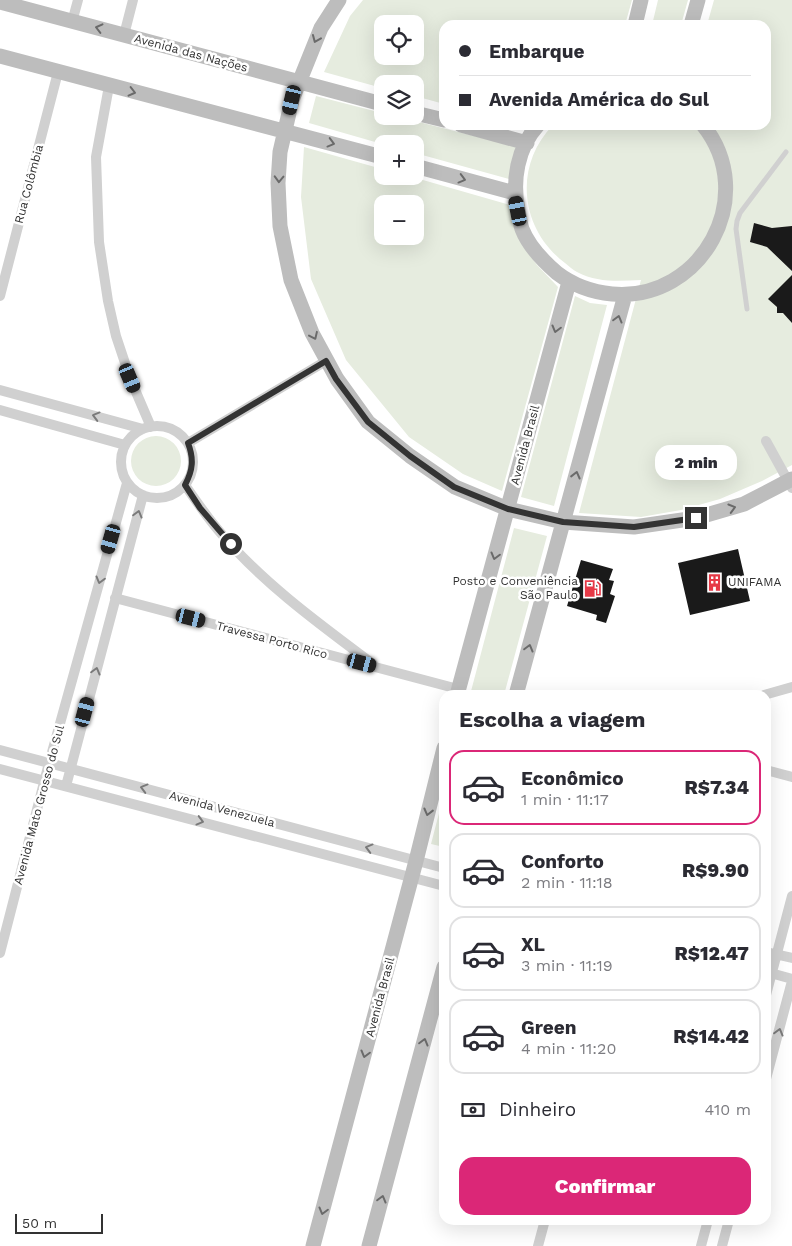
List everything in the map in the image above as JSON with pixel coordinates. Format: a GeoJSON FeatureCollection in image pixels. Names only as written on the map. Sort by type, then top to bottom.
{"type":"FeatureCollection","features":[{"type":"Feature","properties":{"kind":"main road"},"geometry":{"type":"LineString","coordinates":[[339,0],[321,28],[298,81],[292,100],[284,131],[278,182],[280,226],[291,280],[312,333],[336,379],[368,422],[410,456],[454,487],[508,509],[563,522],[634,527],[696,518],[744,504],[791,483]]}},
{"type":"Feature","properties":{"kind":"main road"},"geometry":{"type":"LineString","coordinates":[[636,20],[641,0]]}},
{"type":"Feature","properties":{"kind":"main road"},"geometry":{"type":"LineString","coordinates":[[693,20],[698,0]]}},
{"type":"Feature","properties":{"kind":"main road","name":"Avenida das Nações"},"geometry":{"type":"LineString","coordinates":[[0,2],[374,102]]}},
{"type":"Feature","properties":{"kind":"main road"},"geometry":{"type":"LineString","coordinates":[[0,56],[374,155]]}},
{"type":"Feature","properties":{"kind":"main road"},"geometry":{"type":"LineString","coordinates":[[424,115],[439,119]]}},
{"type":"Feature","properties":{"kind":"main road"},"geometry":{"type":"LineString","coordinates":[[479,130],[527,143]]}},
{"type":"Feature","properties":{"kind":"main road"},"geometry":{"type":"LineString","coordinates":[[535,130],[522,151],[516,172],[514,193],[522,229],[526,237],[541,260],[569,282],[596,293],[624,295],[641,293],[657,288],[672,282],[686,272],[698,261],[716,233],[729,219],[725,202],[724,172],[715,143],[707,130]]}},
{"type":"Feature","properties":{"kind":"main road"},"geometry":{"type":"LineString","coordinates":[[424,168],[514,193]]}},
{"type":"Feature","properties":{"kind":"main road","name":"Avenida Brasil"},"geometry":{"type":"LineString","coordinates":[[459,690],[569,282]]}},
{"type":"Feature","properties":{"kind":"main road"},"geometry":{"type":"LineString","coordinates":[[517,690],[624,295]]}},
{"type":"Feature","properties":{"kind":"main road","name":"Avenida Brasil"},"geometry":{"type":"LineString","coordinates":[[313,1246],[439,768]]}},
{"type":"Feature","properties":{"kind":"main road"},"geometry":{"type":"LineString","coordinates":[[369,1246],[439,986]]}},
{"type":"Feature","properties":{"kind":"street"},"geometry":{"type":"LineString","coordinates":[[72,22],[78,0]]}},
{"type":"Feature","properties":{"kind":"street"},"geometry":{"type":"LineString","coordinates":[[124,35],[133,0]]}},
{"type":"Feature","properties":{"kind":"street","name":"Rua Colômbia"},"geometry":{"type":"LineString","coordinates":[[0,296],[58,72]]}},
{"type":"Feature","properties":{"kind":"street"},"geometry":{"type":"LineString","coordinates":[[109,86],[96,157],[100,242],[108,301],[116,336],[147,428]]}},
{"type":"Feature","properties":{"kind":"street"},"geometry":{"type":"LineString","coordinates":[[188,443],[326,361]]}},
{"type":"Feature","properties":{"kind":"street"},"geometry":{"type":"LineString","coordinates":[[0,390],[147,428]]}},
{"type":"Feature","properties":{"kind":"street"},"geometry":{"type":"LineString","coordinates":[[0,410],[125,445]]}},
{"type":"Feature","properties":{"kind":"street"},"geometry":{"type":"LineString","coordinates":[[157,426],[169,428],[188,443],[192,453],[193,464],[185,485],[177,492],[158,498],[143,495],[132,489],[127,483],[122,474],[120,464],[125,445],[130,438],[147,428],[157,426]]}},
{"type":"Feature","properties":{"kind":"street"},"geometry":{"type":"LineString","coordinates":[[766,441],[791,483]]}},
{"type":"Feature","properties":{"kind":"street","name":"Avenida Mato Grosso do Sul"},"geometry":{"type":"LineString","coordinates":[[0,953],[49,763],[127,483]]}},
{"type":"Feature","properties":{"kind":"street"},"geometry":{"type":"LineString","coordinates":[[185,485],[220,532],[242,556],[327,630],[377,668]]}},
{"type":"Feature","properties":{"kind":"street","name":"Avenida Mato Grosso do Sul"},"geometry":{"type":"LineString","coordinates":[[66,786],[143,495]]}},
{"type":"Feature","properties":{"kind":"street","name":"Travessa Porto Rico"},"geometry":{"type":"LineString","coordinates":[[115,598],[377,668],[451,690]]}},
{"type":"Feature","properties":{"kind":"street"},"geometry":{"type":"LineString","coordinates":[[771,693],[792,686]]}},
{"type":"Feature","properties":{"kind":"street","name":"Avenida Venezuela"},"geometry":{"type":"LineString","coordinates":[[0,750],[439,867]]}},
{"type":"Feature","properties":{"kind":"street","name":"Avenida Venezuela"},"geometry":{"type":"LineString","coordinates":[[0,769],[439,885]]}},
{"type":"Feature","properties":{"kind":"street"},"geometry":{"type":"LineString","coordinates":[[771,771],[792,777]]}},
{"type":"Feature","properties":{"kind":"street"},"geometry":{"type":"LineString","coordinates":[[792,896],[772,953],[792,958]]}},
{"type":"Feature","properties":{"kind":"street"},"geometry":{"type":"LineString","coordinates":[[771,973],[792,980],[771,1060]]}},
{"type":"Feature","properties":{"kind":"street"},"geometry":{"type":"LineString","coordinates":[[538,1246],[544,1225]]}},
{"type":"Feature","properties":{"kind":"street"},"geometry":{"type":"LineString","coordinates":[[701,1246],[707,1225]]}},
{"type":"Feature","properties":{"kind":"street"},"geometry":{"type":"LineString","coordinates":[[722,1246],[728,1225]]}},
{"type":"Feature","properties":{"kind":"lane"},"geometry":{"type":"LineString","coordinates":[[746,309],[736,229],[729,219],[740,212],[786,152]]}},
{"type":"Feature","properties":{"kind":"shaded area"},"geometry":{"type":"Polygon","coordinates":[[[363,0],[632,0],[626,20],[439,20],[439,103],[424,98],[424,75],[374,75],[374,86],[324,72],[350,16],[363,0]]]}},
{"type":"Feature","properties":{"kind":"shaded area"},"geometry":{"type":"Polygon","coordinates":[[[658,0],[688,0],[682,20],[653,20],[658,0]]]}},
{"type":"Feature","properties":{"kind":"shaded area"},"geometry":{"type":"Polygon","coordinates":[[[714,0],[792,0],[792,465],[762,481],[720,499],[681,510],[641,517],[579,513],[641,280],[625,281],[593,278],[577,272],[565,263],[550,249],[539,233],[531,215],[527,197],[527,178],[532,159],[540,141],[549,130],[771,130],[771,20],[708,20],[714,0]]]}},
{"type":"Feature","properties":{"kind":"shaded area"},"geometry":{"type":"Polygon","coordinates":[[[316,96],[374,111],[374,125],[424,125],[424,123],[439,127],[439,130],[451,130],[518,147],[509,179],[424,155],[424,135],[374,135],[374,142],[309,123],[316,96]]]}},
{"type":"Feature","properties":{"kind":"shaded area"},"geometry":{"type":"Polygon","coordinates":[[[304,147],[374,167],[374,185],[424,185],[424,180],[510,205],[522,244],[537,265],[558,287],[502,491],[463,474],[409,437],[346,360],[311,279],[301,197],[304,147]]]}},
{"type":"Feature","properties":{"kind":"shaded area"},"geometry":{"type":"Polygon","coordinates":[[[575,296],[590,303],[607,305],[554,506],[521,497],[575,296]]]}},
{"type":"Feature","properties":{"kind":"shaded area"},"geometry":{"type":"Polygon","coordinates":[[[156,436],[174,443],[181,461],[174,479],[156,486],[138,479],[131,461],[138,443],[156,436]]]}},
{"type":"Feature","properties":{"kind":"shaded area"},"geometry":{"type":"Polygon","coordinates":[[[514,528],[547,536],[505,690],[471,690],[514,528]]]}},
{"type":"Feature","properties":{"kind":"shaded area"},"geometry":{"type":"Polygon","coordinates":[[[439,813],[439,846],[431,844],[439,813]]]}},
{"type":"Feature","properties":{"kind":"building"},"geometry":{"type":"Polygon","coordinates":[[[754,223],[772,228],[792,226],[792,271],[767,247],[750,242],[754,223]]]}},
{"type":"Feature","properties":{"kind":"building"},"geometry":{"type":"Polygon","coordinates":[[[792,275],[792,323],[783,313],[777,313],[777,307],[768,299],[792,275]]]}},
{"type":"Feature","properties":{"kind":"building","name":"UNIFAMA"},"geometry":{"type":"Polygon","coordinates":[[[738,549],[750,601],[690,615],[678,563],[738,549]]]}},
{"type":"Feature","properties":{"kind":"building","name":"Posto e Conveniência São Paulo"},"geometry":{"type":"Polygon","coordinates":[[[581,560],[613,569],[609,580],[614,581],[610,594],[615,596],[606,623],[596,620],[597,615],[567,606],[581,560]]]}},
{"type":"Feature","properties":{"kind":"place","name":"UNIFAMA"},"geometry":{"type":"Point","coordinates":[714,582]}},
{"type":"Feature","properties":{"kind":"place","name":"Posto e Conveniência São Paulo"},"geometry":{"type":"Point","coordinates":[592,588]}},
{"type":"Feature","properties":{"kind":"route"},"geometry":{"type":"LineString","coordinates":[[231,544],[200,508],[185,485],[193,464],[192,453],[188,443],[326,361],[336,379],[368,422],[410,456],[454,487],[508,509],[563,522],[634,527],[696,518]]}}]}
